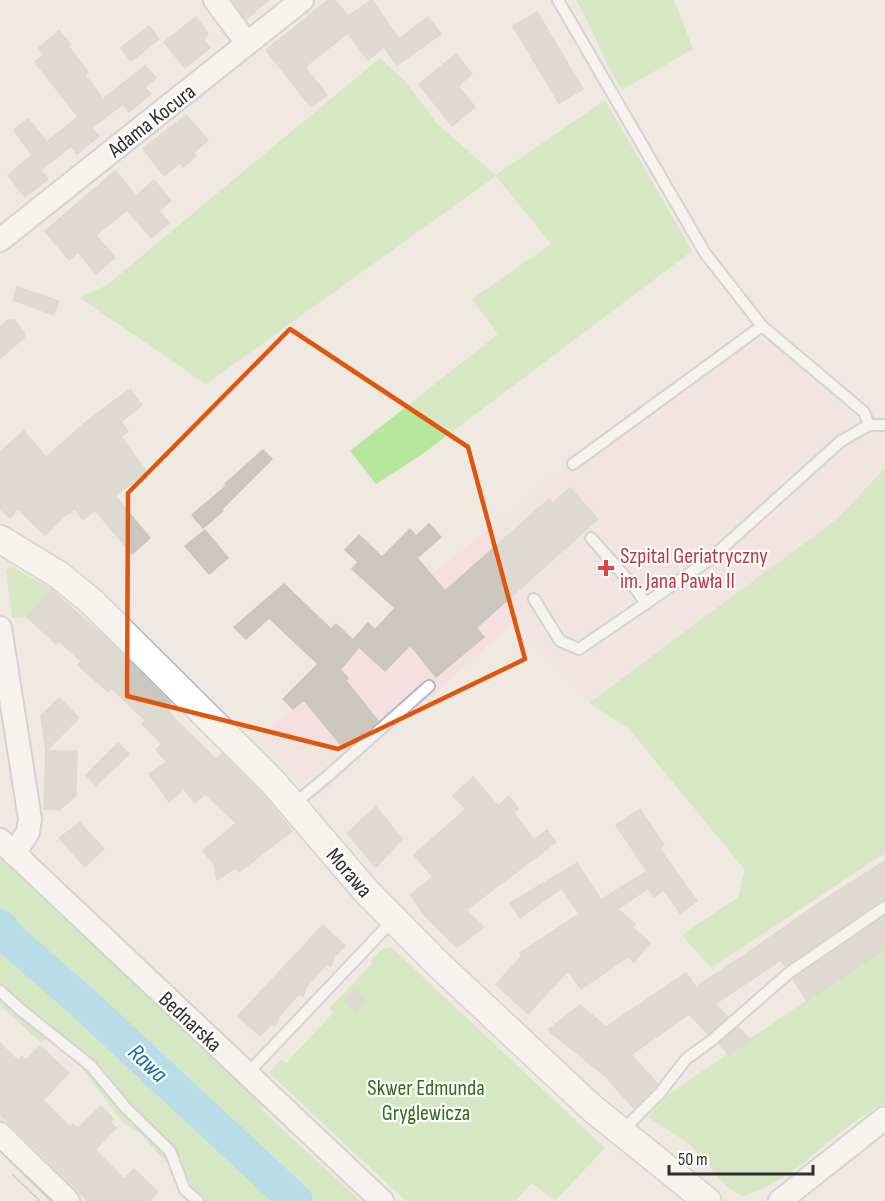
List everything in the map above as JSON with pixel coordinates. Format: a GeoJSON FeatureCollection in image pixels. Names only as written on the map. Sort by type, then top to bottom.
{"type":"FeatureCollection","features":[{"type":"Feature","properties":{"kind":"street"},"geometry":{"type":"LineString","coordinates":[[215,0],[247,43]]}},
{"type":"Feature","properties":{"kind":"street","name":"Adama Kocura"},"geometry":{"type":"LineString","coordinates":[[0,240],[302,0]]}},
{"type":"Feature","properties":{"kind":"street","name":"Morawa"},"geometry":{"type":"LineString","coordinates":[[0,538],[59,575],[92,602],[224,732],[293,804],[393,920],[507,1030],[621,1133],[706,1201]]}},
{"type":"Feature","properties":{"kind":"street"},"geometry":{"type":"LineString","coordinates":[[0,628],[3,666],[30,819],[28,831],[7,847]]}},
{"type":"Feature","properties":{"kind":"street","name":"Bednarska"},"geometry":{"type":"LineString","coordinates":[[7,847],[382,1201]]}},
{"type":"Feature","properties":{"kind":"street"},"geometry":{"type":"LineString","coordinates":[[780,1201],[885,1118]]}},
{"type":"Feature","properties":{"kind":"street"},"geometry":{"type":"LineString","coordinates":[[0,1134],[68,1201]]}},
{"type":"Feature","properties":{"kind":"lane"},"geometry":{"type":"LineString","coordinates":[[558,0],[705,253],[762,326],[864,412],[869,424]]}},
{"type":"Feature","properties":{"kind":"lane"},"geometry":{"type":"LineString","coordinates":[[573,464],[762,326]]}},
{"type":"Feature","properties":{"kind":"lane"},"geometry":{"type":"LineString","coordinates":[[534,599],[560,640],[579,649],[709,560],[841,441],[869,424],[885,425]]}},
{"type":"Feature","properties":{"kind":"lane"},"geometry":{"type":"LineString","coordinates":[[591,538],[636,589],[646,604]]}},
{"type":"Feature","properties":{"kind":"lane"},"geometry":{"type":"LineString","coordinates":[[293,804],[429,686]]}},
{"type":"Feature","properties":{"kind":"lane"},"geometry":{"type":"LineString","coordinates":[[621,1133],[660,1093],[686,1059],[711,1041],[790,972],[885,907]]}},
{"type":"Feature","properties":{"kind":"lane"},"geometry":{"type":"LineString","coordinates":[[247,1074],[393,920]]}},
{"type":"Feature","properties":{"kind":"lane"},"geometry":{"type":"LineString","coordinates":[[0,991],[91,1066],[126,1108],[170,1150],[185,1190],[198,1201]]}},
{"type":"Feature","properties":{"kind":"highlighted area"},"geometry":{"type":"Polygon","coordinates":[[[290,329],[468,447],[525,659],[338,749],[127,696],[128,493],[290,329]]]}},
{"type":"Feature","properties":{"kind":"shaded area","name":"Szpital Geriatryczny im. Jana Pawła II"},"geometry":{"type":"Polygon","coordinates":[[[752,327],[885,440],[885,468],[838,518],[589,703],[512,624],[318,799],[259,738],[308,697],[311,700],[423,580],[457,555],[575,456],[752,327]]]}},
{"type":"Feature","properties":{"kind":"green space"},"geometry":{"type":"Polygon","coordinates":[[[576,0],[674,0],[693,49],[622,90],[576,0]]]}},
{"type":"Feature","properties":{"kind":"green space"},"geometry":{"type":"Polygon","coordinates":[[[380,58],[405,81],[438,125],[496,175],[605,100],[692,251],[421,455],[376,484],[350,451],[498,334],[472,299],[551,244],[496,176],[206,384],[80,298],[107,285],[380,58]]]}},
{"type":"Feature","properties":{"kind":"green space"},"geometry":{"type":"Polygon","coordinates":[[[885,468],[885,853],[711,968],[682,935],[738,897],[745,870],[629,729],[589,703],[838,518],[885,468]]]}},
{"type":"Feature","properties":{"kind":"green space"},"geometry":{"type":"Polygon","coordinates":[[[12,567],[52,589],[27,617],[12,618],[6,570],[12,567]]]}},
{"type":"Feature","properties":{"kind":"green space"},"geometry":{"type":"Polygon","coordinates":[[[0,855],[265,1106],[262,1110],[360,1201],[316,1201],[122,1019],[19,930],[0,909],[0,855]]]}},
{"type":"Feature","properties":{"kind":"green space"},"geometry":{"type":"Polygon","coordinates":[[[0,942],[201,1124],[281,1201],[206,1201],[139,1132],[123,1123],[82,1068],[49,1036],[41,1043],[0,1005],[0,942]]]}},
{"type":"Feature","properties":{"kind":"green space","name":"Skwer Edmunda Gryglewicza"},"geometry":{"type":"Polygon","coordinates":[[[391,947],[605,1148],[555,1201],[532,1183],[515,1201],[406,1201],[269,1073],[281,1059],[286,1063],[333,1013],[329,1008],[372,964],[371,960],[382,949],[391,947]]]}},
{"type":"Feature","properties":{"kind":"green space"},"geometry":{"type":"Polygon","coordinates":[[[885,949],[885,1102],[846,1128],[785,1177],[742,1196],[722,1182],[691,1146],[648,1117],[669,1094],[885,949]]]}},
{"type":"Feature","properties":{"kind":"building"},"geometry":{"type":"Polygon","coordinates":[[[232,0],[269,0],[246,19],[232,0]]]}},
{"type":"Feature","properties":{"kind":"building"},"geometry":{"type":"Polygon","coordinates":[[[328,0],[335,0],[348,16],[372,0],[399,39],[428,17],[441,34],[397,65],[384,47],[368,60],[348,33],[305,67],[327,95],[311,107],[266,50],[328,0]]]}},
{"type":"Feature","properties":{"kind":"building"},"geometry":{"type":"Polygon","coordinates":[[[537,12],[583,89],[559,103],[513,26],[537,12]]]}},
{"type":"Feature","properties":{"kind":"building"},"geometry":{"type":"Polygon","coordinates":[[[196,17],[208,34],[203,39],[210,48],[185,68],[164,42],[196,17]]]}},
{"type":"Feature","properties":{"kind":"building"},"geometry":{"type":"Polygon","coordinates":[[[149,26],[159,39],[131,61],[121,48],[149,26]]]}},
{"type":"Feature","properties":{"kind":"building"},"geometry":{"type":"Polygon","coordinates":[[[59,31],[70,44],[68,46],[88,72],[85,75],[103,99],[145,66],[156,78],[145,87],[151,94],[129,112],[123,104],[92,128],[99,136],[77,154],[71,146],[41,170],[48,179],[25,197],[8,175],[32,155],[14,130],[28,119],[47,142],[78,117],[35,62],[44,55],[39,48],[59,31]]]}},
{"type":"Feature","properties":{"kind":"building"},"geometry":{"type":"Polygon","coordinates":[[[456,54],[472,74],[458,86],[475,107],[452,126],[419,84],[456,54]]]}},
{"type":"Feature","properties":{"kind":"building"},"geometry":{"type":"Polygon","coordinates":[[[186,115],[208,140],[193,153],[196,156],[183,167],[180,163],[164,176],[143,149],[186,115]]]}},
{"type":"Feature","properties":{"kind":"building"},"geometry":{"type":"Polygon","coordinates":[[[115,171],[136,196],[154,180],[171,201],[159,211],[169,223],[151,238],[127,210],[96,235],[115,258],[96,274],[78,252],[69,260],[45,231],[115,171]]]}},
{"type":"Feature","properties":{"kind":"building"},"geometry":{"type":"Polygon","coordinates":[[[17,287],[59,301],[54,315],[13,300],[17,287]]]}},
{"type":"Feature","properties":{"kind":"building"},"geometry":{"type":"Polygon","coordinates":[[[8,320],[14,320],[24,332],[24,338],[0,358],[0,327],[8,320]]]}},
{"type":"Feature","properties":{"kind":"building"},"geometry":{"type":"Polygon","coordinates":[[[130,389],[142,405],[121,422],[128,431],[121,437],[147,472],[115,496],[150,538],[132,554],[95,510],[83,520],[75,509],[45,535],[18,509],[10,518],[0,509],[0,452],[24,431],[46,457],[87,421],[130,389]]]}},
{"type":"Feature","properties":{"kind":"building"},"geometry":{"type":"Polygon","coordinates":[[[263,450],[272,459],[222,509],[223,511],[203,528],[192,515],[263,450]]]}},
{"type":"Feature","properties":{"kind":"building"},"geometry":{"type":"Polygon","coordinates":[[[570,488],[598,519],[476,628],[484,637],[436,677],[410,645],[385,671],[359,647],[340,670],[378,721],[345,750],[304,700],[293,709],[283,699],[318,664],[269,618],[246,639],[234,627],[284,584],[331,629],[336,624],[353,640],[368,623],[375,630],[395,608],[352,569],[358,562],[345,550],[359,535],[382,557],[410,529],[416,536],[429,524],[441,537],[417,558],[445,591],[549,499],[553,503],[570,488]]]}},
{"type":"Feature","properties":{"kind":"building"},"geometry":{"type":"Polygon","coordinates":[[[205,530],[228,558],[209,574],[185,546],[205,530]]]}},
{"type":"Feature","properties":{"kind":"building"},"geometry":{"type":"Polygon","coordinates":[[[52,590],[107,639],[171,703],[167,708],[172,716],[216,759],[222,754],[265,797],[292,831],[239,872],[235,868],[217,880],[214,864],[203,851],[236,823],[205,794],[195,803],[184,789],[169,802],[149,774],[167,762],[156,750],[162,744],[142,724],[145,720],[111,688],[108,692],[78,665],[81,661],[59,641],[56,644],[27,617],[52,590]]]}},
{"type":"Feature","properties":{"kind":"building"},"geometry":{"type":"Polygon","coordinates":[[[59,698],[79,718],[46,751],[41,716],[59,698]]]}},
{"type":"Feature","properties":{"kind":"building"},"geometry":{"type":"Polygon","coordinates":[[[118,743],[129,754],[96,785],[86,775],[118,743]]]}},
{"type":"Feature","properties":{"kind":"building"},"geometry":{"type":"Polygon","coordinates":[[[46,751],[77,751],[76,796],[59,810],[44,809],[46,751]]]}},
{"type":"Feature","properties":{"kind":"building"},"geometry":{"type":"Polygon","coordinates":[[[473,777],[498,806],[509,796],[518,809],[514,813],[534,840],[547,830],[556,842],[466,910],[484,927],[457,947],[427,918],[410,895],[433,877],[414,855],[466,809],[453,796],[473,777]]]}},
{"type":"Feature","properties":{"kind":"building"},"geometry":{"type":"Polygon","coordinates":[[[376,807],[402,839],[376,867],[347,833],[376,807]]]}},
{"type":"Feature","properties":{"kind":"building"},"geometry":{"type":"Polygon","coordinates":[[[640,809],[664,845],[659,848],[697,901],[680,913],[664,890],[654,897],[648,888],[618,909],[635,924],[632,927],[650,943],[634,962],[628,957],[581,989],[568,971],[528,1014],[496,984],[522,956],[520,953],[579,914],[562,888],[520,918],[510,903],[577,863],[601,900],[647,871],[616,825],[640,809]]]}},
{"type":"Feature","properties":{"kind":"building"},"geometry":{"type":"Polygon","coordinates":[[[80,823],[104,849],[85,867],[59,838],[80,823]]]}},
{"type":"Feature","properties":{"kind":"building"},"geometry":{"type":"Polygon","coordinates":[[[885,861],[885,900],[785,967],[781,960],[715,1004],[728,1017],[708,1034],[689,1014],[631,1055],[658,1084],[634,1108],[609,1079],[548,1030],[580,1005],[606,1027],[686,973],[696,987],[817,904],[885,861]]]}},
{"type":"Feature","properties":{"kind":"building"},"geometry":{"type":"Polygon","coordinates":[[[885,916],[885,949],[807,1001],[793,979],[885,916]]]}},
{"type":"Feature","properties":{"kind":"building"},"geometry":{"type":"Polygon","coordinates":[[[323,925],[345,946],[335,956],[331,966],[327,964],[307,986],[303,996],[299,994],[279,1016],[275,1026],[271,1024],[260,1036],[238,1016],[323,925]]]}},
{"type":"Feature","properties":{"kind":"building"},"geometry":{"type":"Polygon","coordinates":[[[354,990],[365,1000],[356,1011],[344,1001],[354,990]]]}},
{"type":"Feature","properties":{"kind":"building"},"geometry":{"type":"Polygon","coordinates":[[[738,1027],[750,1040],[729,1055],[719,1044],[738,1027]]]}},
{"type":"Feature","properties":{"kind":"building"},"geometry":{"type":"Polygon","coordinates":[[[0,1043],[18,1061],[22,1056],[26,1060],[40,1046],[69,1073],[43,1100],[70,1127],[73,1124],[78,1128],[101,1106],[113,1119],[110,1122],[116,1128],[95,1150],[124,1179],[134,1169],[158,1192],[150,1201],[88,1201],[0,1114],[0,1043]]]}},
{"type":"Feature","properties":{"kind":"waterway","name":"Rawa"},"geometry":{"type":"LineString","coordinates":[[0,926],[12,941],[80,1000],[296,1201]]}},
{"type":"Feature","properties":{"kind":"tram line"},"geometry":{"type":"LineString","coordinates":[[0,1151],[53,1201]]}},
{"type":"Feature","properties":{"kind":"tram line"},"geometry":{"type":"LineString","coordinates":[[13,1175],[40,1201]]}},
{"type":"Feature","properties":{"kind":"place","name":"Szpital Geriatryczny im. Jana Pawła II"},"geometry":{"type":"Point","coordinates":[606,568]}}]}
